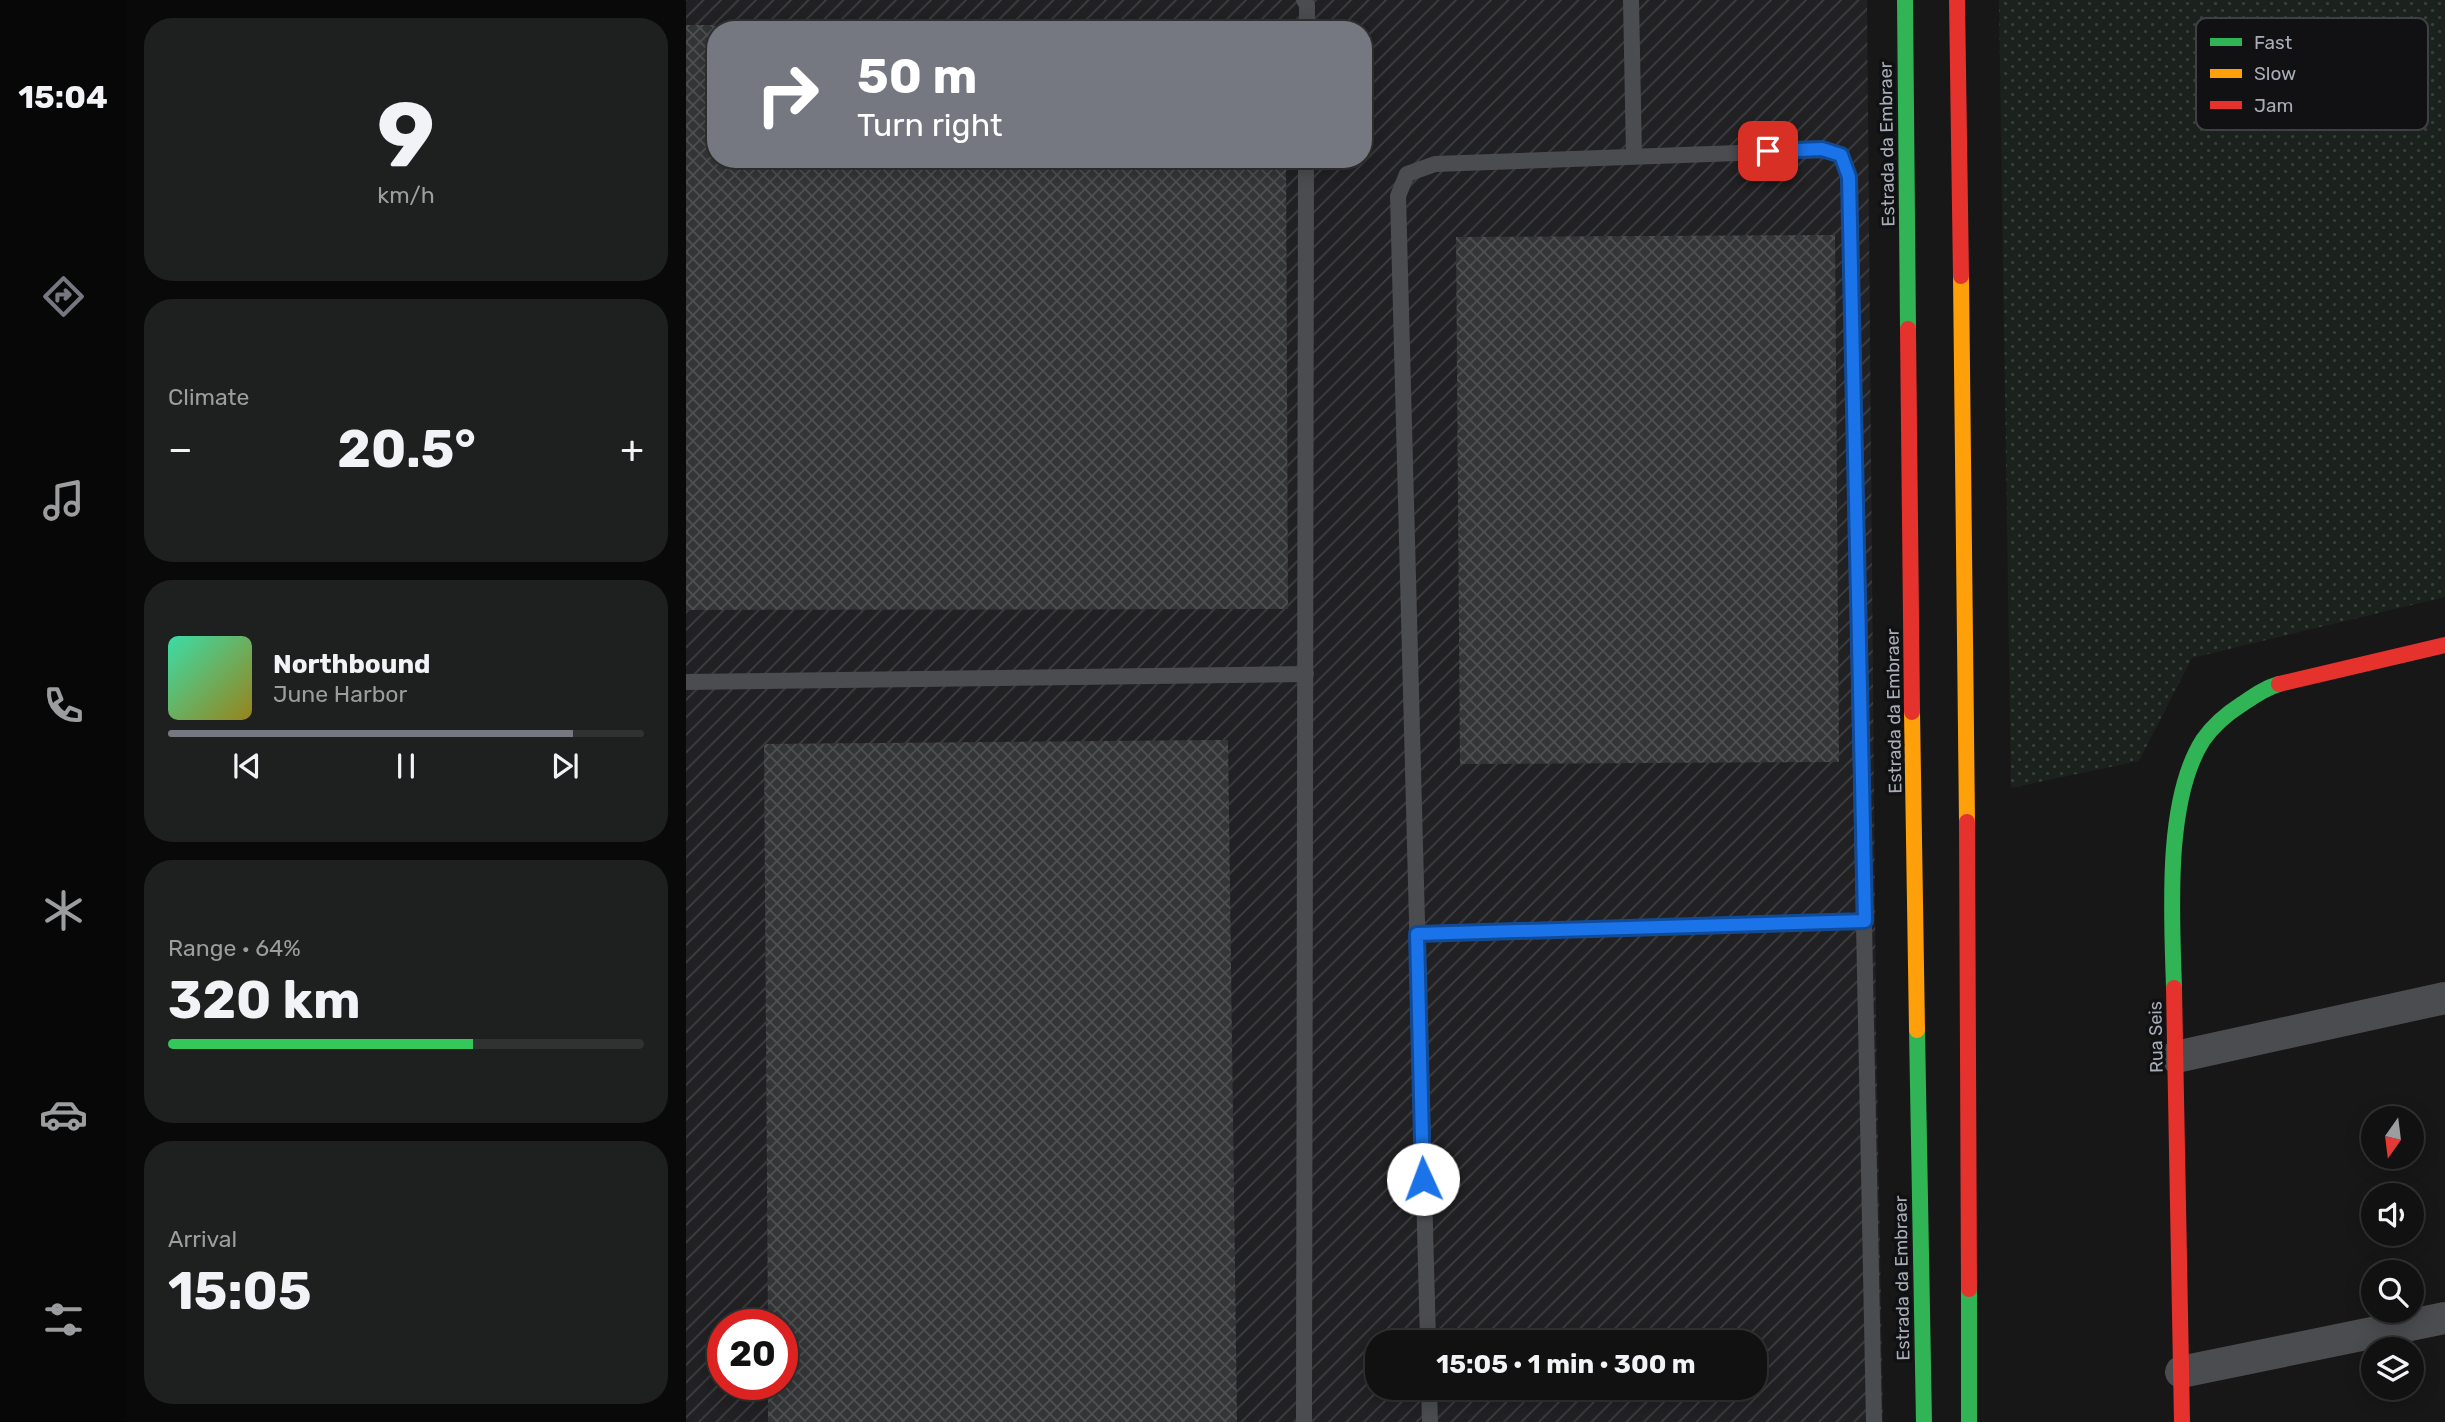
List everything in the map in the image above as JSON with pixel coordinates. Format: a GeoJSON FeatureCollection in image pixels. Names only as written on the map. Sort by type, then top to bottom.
{"type":"FeatureCollection","features":[{"type":"Feature","properties":{"kind":"street","name":"Estrada da Embraer"},"geometry":{"type":"LineString","coordinates":[[1905,0],[1924,1422]]}},
{"type":"Feature","properties":{"kind":"street"},"geometry":{"type":"LineString","coordinates":[[1958,0],[1967,768],[1969,1422]]}},
{"type":"Feature","properties":{"kind":"street","name":"Rua Seis"},"geometry":{"type":"LineString","coordinates":[[2182,1422],[2172,902],[2177,815],[2185,781],[2203,740],[2231,711],[2267,687],[2445,645]]}},
{"type":"Feature","properties":{"kind":"street"},"geometry":{"type":"LineString","coordinates":[[2176,1057],[2445,998]]}},
{"type":"Feature","properties":{"kind":"street"},"geometry":{"type":"LineString","coordinates":[[2181,1372],[2445,1318]]}},
{"type":"Feature","properties":{"kind":"lane"},"geometry":{"type":"LineString","coordinates":[[1304,0],[1307,5],[1307,21]]}},
{"type":"Feature","properties":{"kind":"lane"},"geometry":{"type":"LineString","coordinates":[[1631,0],[1634,156]]}},
{"type":"Feature","properties":{"kind":"lane"},"geometry":{"type":"LineString","coordinates":[[1428,1330],[1398,196],[1407,174],[1435,164],[1822,149],[1841,155],[1849,177],[1874,1422]]}},
{"type":"Feature","properties":{"kind":"lane"},"geometry":{"type":"LineString","coordinates":[[1304,1422],[1306,168]]}},
{"type":"Feature","properties":{"kind":"lane"},"geometry":{"type":"LineString","coordinates":[[686,682],[1306,674]]}},
{"type":"Feature","properties":{"kind":"lane"},"geometry":{"type":"LineString","coordinates":[[1417,934],[1865,921]]}},
{"type":"Feature","properties":{"kind":"lane"},"geometry":{"type":"LineString","coordinates":[[1429,1400],[1430,1422]]}},
{"type":"Feature","properties":{"kind":"shaded area"},"geometry":{"type":"Polygon","coordinates":[[[686,0],[1867,0],[1876,1025],[1883,1422],[686,1422],[686,0]]]}},
{"type":"Feature","properties":{"kind":"shaded area"},"geometry":{"type":"Polygon","coordinates":[[[1999,0],[2445,0],[2445,597],[2192,658],[2139,761],[2011,788],[1999,0]]]}},
{"type":"Feature","properties":{"kind":"building"},"geometry":{"type":"Polygon","coordinates":[[[686,25],[707,25],[707,168],[1286,168],[1288,609],[686,610],[686,25]]]}},
{"type":"Feature","properties":{"kind":"building"},"geometry":{"type":"Polygon","coordinates":[[[1835,235],[1839,762],[1460,764],[1456,237],[1835,235]]]}},
{"type":"Feature","properties":{"kind":"building"},"geometry":{"type":"Polygon","coordinates":[[[1228,740],[1237,1422],[768,1422],[768,1400],[798,1400],[798,1309],[768,1309],[764,744],[1228,740]]]}},
{"type":"Feature","properties":{"kind":"traffic: fast"},"geometry":{"type":"LineString","coordinates":[[1905,0],[1908,329]]}},
{"type":"Feature","properties":{"kind":"traffic: fast"},"geometry":{"type":"LineString","coordinates":[[2174,988],[2173,860],[2176,827],[2190,765],[2203,740],[2221,720],[2255,695],[2279,684]]}},
{"type":"Feature","properties":{"kind":"traffic: fast"},"geometry":{"type":"LineString","coordinates":[[1917,1030],[1924,1422]]}},
{"type":"Feature","properties":{"kind":"traffic: fast"},"geometry":{"type":"LineString","coordinates":[[1969,1289],[1969,1422]]}},
{"type":"Feature","properties":{"kind":"traffic: slow"},"geometry":{"type":"LineString","coordinates":[[1961,276],[1967,822]]}},
{"type":"Feature","properties":{"kind":"traffic: slow"},"geometry":{"type":"LineString","coordinates":[[1912,712],[1917,1030]]}},
{"type":"Feature","properties":{"kind":"traffic: jam"},"geometry":{"type":"LineString","coordinates":[[1957,0],[1961,276]]}},
{"type":"Feature","properties":{"kind":"traffic: jam"},"geometry":{"type":"LineString","coordinates":[[1908,329],[1912,712]]}},
{"type":"Feature","properties":{"kind":"traffic: jam"},"geometry":{"type":"LineString","coordinates":[[2279,684],[2445,645]]}},
{"type":"Feature","properties":{"kind":"traffic: jam"},"geometry":{"type":"LineString","coordinates":[[1967,822],[1969,1289]]}},
{"type":"Feature","properties":{"kind":"traffic: jam"},"geometry":{"type":"LineString","coordinates":[[2174,988],[2182,1422]]}},
{"type":"Feature","properties":{"kind":"route"},"geometry":{"type":"LineString","coordinates":[[1423,1179],[1417,934],[1865,921],[1849,177],[1841,155],[1822,149],[1768,151]]}}]}
